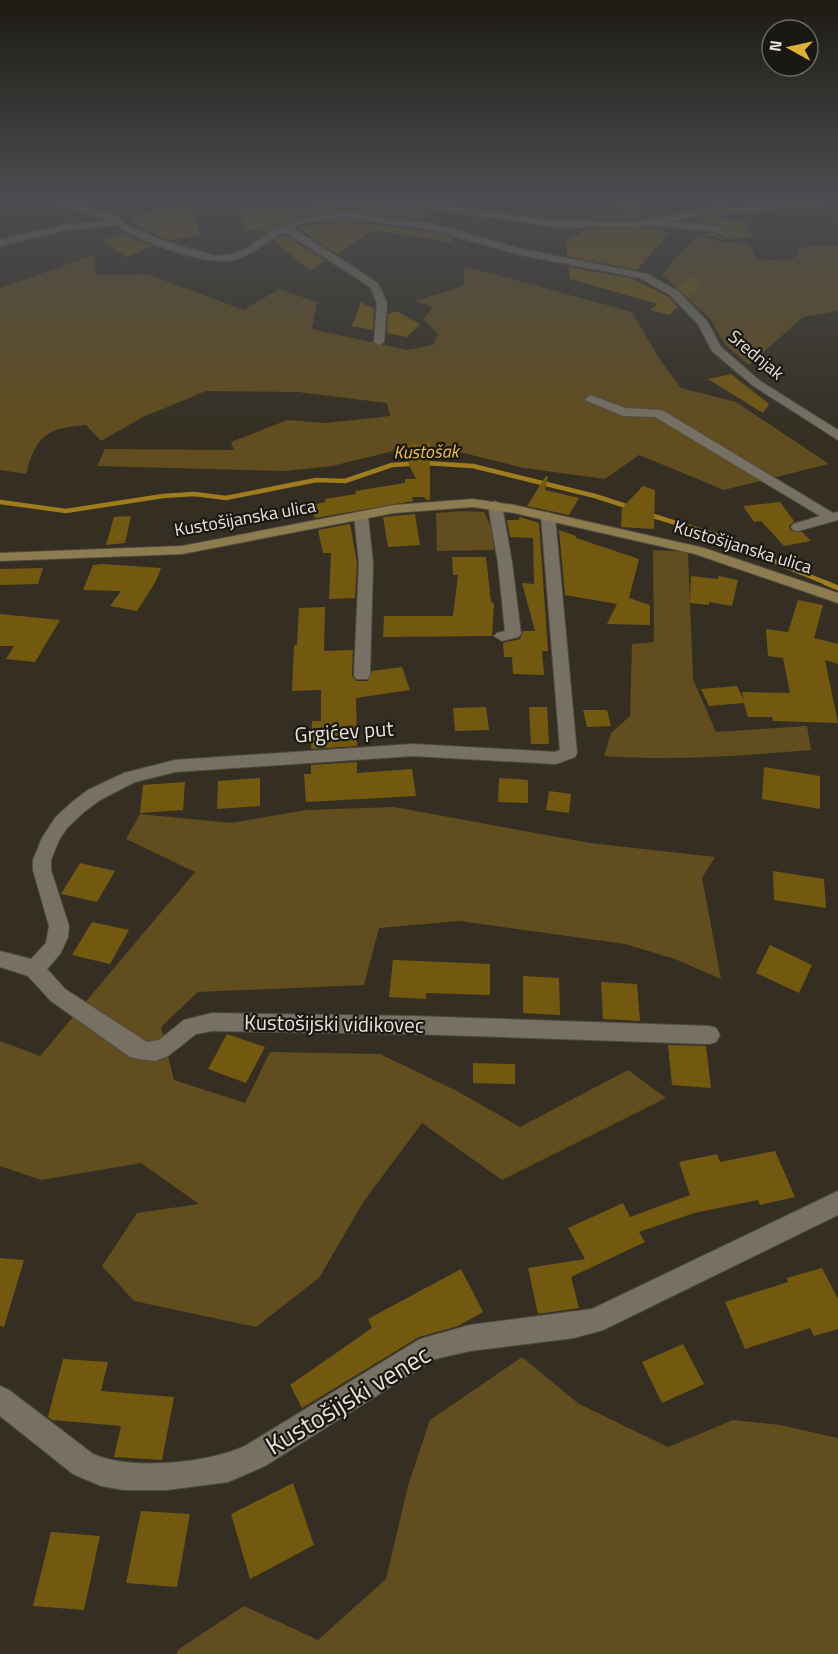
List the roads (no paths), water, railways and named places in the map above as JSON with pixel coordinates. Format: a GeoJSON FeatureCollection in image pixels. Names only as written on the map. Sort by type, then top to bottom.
{"type":"FeatureCollection","features":[{"type":"Feature","properties":{"kind":"street"},"geometry":{"type":"LineString","coordinates":[[363,277],[375,285],[382,303],[379,342]]}},
{"type":"Feature","properties":{"kind":"street","name":"Srednjak"},"geometry":{"type":"LineString","coordinates":[[645,277],[674,293],[704,322],[716,349],[756,383],[838,436]]}},
{"type":"Feature","properties":{"kind":"street"},"geometry":{"type":"LineString","coordinates":[[591,399],[623,412],[658,413],[834,516]]}},
{"type":"Feature","properties":{"kind":"street","name":"Kustošijanska ulica"},"geometry":{"type":"LineString","coordinates":[[0,557],[182,550],[361,516],[439,504],[495,506],[699,551],[838,598]]}},
{"type":"Feature","properties":{"kind":"street"},"geometry":{"type":"LineString","coordinates":[[495,506],[506,562],[513,634],[502,636]]}},
{"type":"Feature","properties":{"kind":"street"},"geometry":{"type":"LineString","coordinates":[[361,516],[366,563],[362,675]]}},
{"type":"Feature","properties":{"kind":"street","name":"Grgićev put"},"geometry":{"type":"LineString","coordinates":[[35,969],[53,948],[58,937],[59,926],[42,870],[42,860],[51,838],[61,823],[78,807],[94,795],[130,777],[175,766],[413,750],[556,758],[569,753],[548,516]]}},
{"type":"Feature","properties":{"kind":"street"},"geometry":{"type":"LineString","coordinates":[[798,528],[834,516]]}},
{"type":"Feature","properties":{"kind":"street"},"geometry":{"type":"LineString","coordinates":[[0,959],[35,969]]}},
{"type":"Feature","properties":{"kind":"street","name":"Kustošijski vidikovec"},"geometry":{"type":"LineString","coordinates":[[35,969],[58,995],[138,1050],[149,1053],[161,1050],[189,1028],[212,1022],[708,1035]]}},
{"type":"Feature","properties":{"kind":"street","name":"Kustošijski venec"},"geometry":{"type":"LineString","coordinates":[[0,1399],[83,1464],[100,1472],[124,1476],[167,1476],[228,1468],[255,1456],[429,1348],[451,1340],[570,1327],[594,1321],[838,1203]]}},
{"type":"Feature","properties":{"kind":"waterway","name":"Kustošak"},"geometry":{"type":"LineString","coordinates":[[0,502],[66,511],[163,496],[194,494],[226,498],[316,480],[345,481],[392,465],[425,463],[473,466],[595,496],[632,508]]}},
{"type":"Feature","properties":{"kind":"waterway","name":"Kustošak"},"geometry":{"type":"LineString","coordinates":[[647,514],[737,542],[782,565],[829,584]]}},
{"type":"Feature","properties":{"kind":"waterway","name":"Kustošak"},"geometry":{"type":"LineString","coordinates":[[826,583],[838,588]]}}]}
